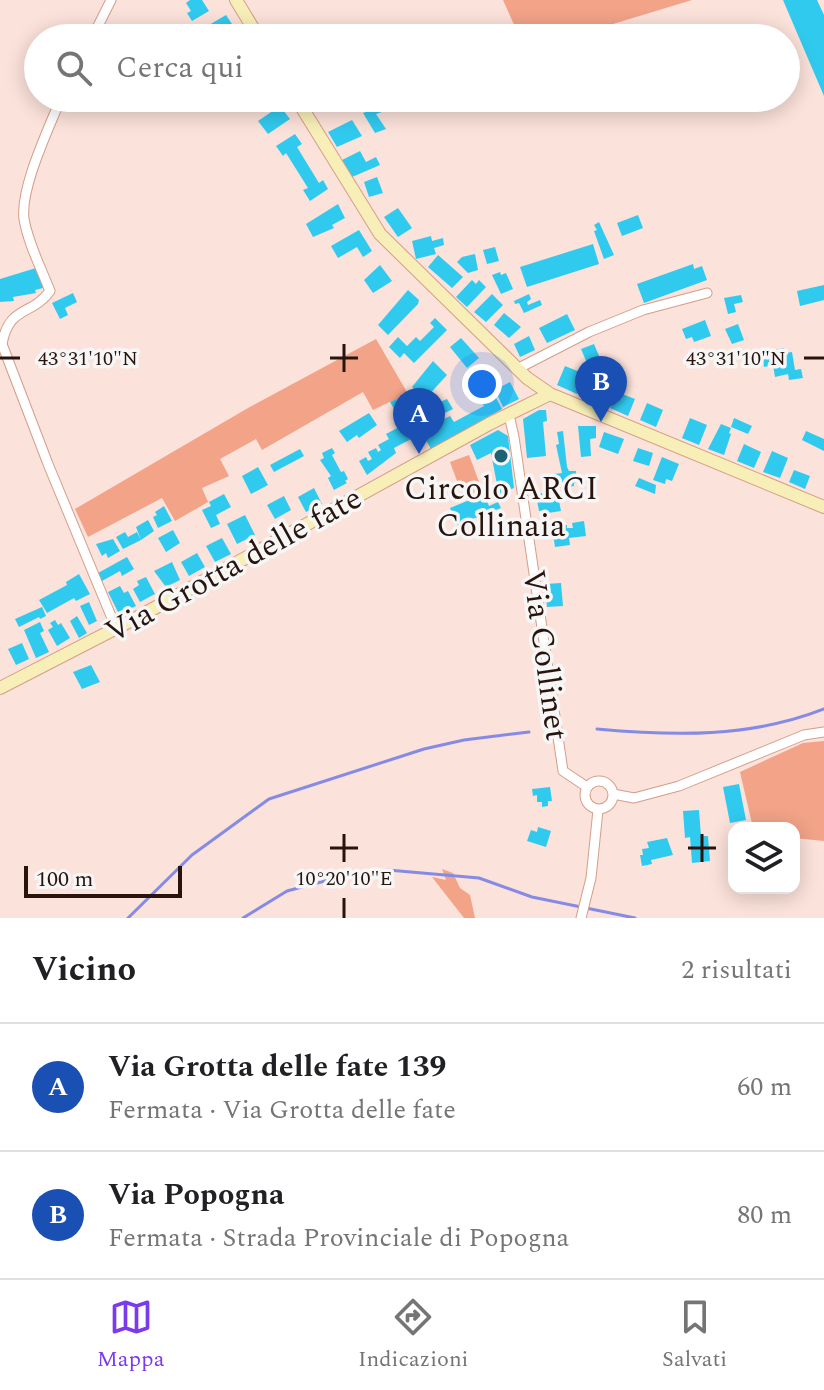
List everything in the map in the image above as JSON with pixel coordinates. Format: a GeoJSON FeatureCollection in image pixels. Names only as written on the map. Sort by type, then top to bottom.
{"type":"FeatureCollection","features":[{"type":"Feature","properties":{"kind":"main road"},"geometry":{"type":"LineString","coordinates":[[236,0],[251,24]]}},
{"type":"Feature","properties":{"kind":"main road"},"geometry":{"type":"LineString","coordinates":[[305,112],[380,234],[517,369],[550,394],[824,507]]}},
{"type":"Feature","properties":{"kind":"main road","name":"Via Grotta delle fate"},"geometry":{"type":"LineString","coordinates":[[0,688],[550,394]]}},
{"type":"Feature","properties":{"kind":"street"},"geometry":{"type":"LineString","coordinates":[[99,24],[111,0]]}},
{"type":"Feature","properties":{"kind":"street"},"geometry":{"type":"LineString","coordinates":[[55,112],[31,173],[23,216],[50,291],[43,301],[15,315],[4,331],[2,344],[116,628]]}},
{"type":"Feature","properties":{"kind":"street"},"geometry":{"type":"LineString","coordinates":[[517,369],[589,332],[643,310],[707,293]]}},
{"type":"Feature","properties":{"kind":"street","name":"Via Collinet"},"geometry":{"type":"LineString","coordinates":[[509,415],[563,771],[587,787]]}},
{"type":"Feature","properties":{"kind":"street"},"geometry":{"type":"LineString","coordinates":[[613,794],[642,797],[679,786],[804,735],[824,732]]}},
{"type":"Feature","properties":{"kind":"street"},"geometry":{"type":"LineString","coordinates":[[603,781],[610,786],[613,794],[611,804],[598,810],[587,804],[585,795],[587,787],[603,781]]}},
{"type":"Feature","properties":{"kind":"street"},"geometry":{"type":"LineString","coordinates":[[581,918],[591,878],[598,810]]}},
{"type":"Feature","properties":{"kind":"shaded area"},"geometry":{"type":"Polygon","coordinates":[[[503,0],[692,0],[613,24],[514,24],[503,0]]]}},
{"type":"Feature","properties":{"kind":"shaded area"},"geometry":{"type":"Polygon","coordinates":[[[376,339],[411,399],[399,404],[396,399],[373,410],[363,392],[262,450],[256,439],[220,459],[229,476],[202,488],[208,502],[175,521],[162,498],[88,537],[75,509],[248,408],[376,339]]]}},
{"type":"Feature","properties":{"kind":"shaded area"},"geometry":{"type":"Polygon","coordinates":[[[469,455],[482,490],[463,497],[450,462],[469,455]]]}},
{"type":"Feature","properties":{"kind":"shaded area"},"geometry":{"type":"Polygon","coordinates":[[[824,741],[824,841],[800,839],[800,822],[752,822],[740,772],[803,743],[824,741]]]}},
{"type":"Feature","properties":{"kind":"shaded area"},"geometry":{"type":"Polygon","coordinates":[[[442,869],[453,873],[460,888],[470,895],[475,918],[464,918],[432,877],[446,880],[442,869]]]}},
{"type":"Feature","properties":{"kind":"building"},"geometry":{"type":"Polygon","coordinates":[[[202,0],[209,11],[192,21],[186,3],[202,0]]]}},
{"type":"Feature","properties":{"kind":"building"},"geometry":{"type":"Polygon","coordinates":[[[783,0],[817,0],[824,15],[824,96],[800,40],[800,24],[793,24],[783,0]]]}},
{"type":"Feature","properties":{"kind":"building"},"geometry":{"type":"Polygon","coordinates":[[[226,15],[232,24],[211,24],[226,15]]]}},
{"type":"Feature","properties":{"kind":"building"},"geometry":{"type":"Polygon","coordinates":[[[271,112],[285,112],[290,119],[268,134],[258,121],[271,112]]]}},
{"type":"Feature","properties":{"kind":"building"},"geometry":{"type":"Polygon","coordinates":[[[382,112],[376,114],[386,129],[375,133],[363,113],[382,112]]]}},
{"type":"Feature","properties":{"kind":"building"},"geometry":{"type":"Polygon","coordinates":[[[352,120],[362,136],[337,147],[328,132],[352,120]]]}},
{"type":"Feature","properties":{"kind":"building"},"geometry":{"type":"Polygon","coordinates":[[[295,134],[302,144],[297,147],[319,183],[323,180],[328,189],[310,201],[303,190],[308,188],[286,153],[283,156],[276,146],[295,134]]]}},
{"type":"Feature","properties":{"kind":"building"},"geometry":{"type":"Polygon","coordinates":[[[360,151],[366,162],[376,157],[380,165],[352,177],[342,160],[360,151]]]}},
{"type":"Feature","properties":{"kind":"building"},"geometry":{"type":"Polygon","coordinates":[[[377,177],[383,193],[369,197],[364,182],[377,177]]]}},
{"type":"Feature","properties":{"kind":"building"},"geometry":{"type":"Polygon","coordinates":[[[338,204],[345,218],[332,225],[334,228],[313,237],[306,224],[338,204]]]}},
{"type":"Feature","properties":{"kind":"building"},"geometry":{"type":"Polygon","coordinates":[[[398,208],[412,228],[398,237],[384,217],[398,208]]]}},
{"type":"Feature","properties":{"kind":"building"},"geometry":{"type":"Polygon","coordinates":[[[638,215],[643,228],[622,236],[617,223],[638,215]]]}},
{"type":"Feature","properties":{"kind":"building"},"geometry":{"type":"Polygon","coordinates":[[[599,222],[614,255],[604,259],[594,231],[597,230],[594,225],[599,222]]]}},
{"type":"Feature","properties":{"kind":"building"},"geometry":{"type":"Polygon","coordinates":[[[359,230],[372,251],[363,257],[357,247],[338,258],[331,246],[359,230]]]}},
{"type":"Feature","properties":{"kind":"building"},"geometry":{"type":"Polygon","coordinates":[[[431,236],[432,241],[443,238],[444,245],[434,248],[436,254],[416,259],[412,241],[431,236]]]}},
{"type":"Feature","properties":{"kind":"building"},"geometry":{"type":"Polygon","coordinates":[[[593,244],[599,264],[527,287],[520,267],[593,244]]]}},
{"type":"Feature","properties":{"kind":"building"},"geometry":{"type":"Polygon","coordinates":[[[495,247],[499,261],[487,264],[483,250],[495,247]]]}},
{"type":"Feature","properties":{"kind":"building"},"geometry":{"type":"Polygon","coordinates":[[[475,254],[478,270],[468,273],[457,262],[462,257],[475,254]]]}},
{"type":"Feature","properties":{"kind":"building"},"geometry":{"type":"Polygon","coordinates":[[[438,255],[463,277],[452,288],[428,267],[438,255]]]}},
{"type":"Feature","properties":{"kind":"building"},"geometry":{"type":"Polygon","coordinates":[[[693,264],[694,269],[702,266],[707,280],[644,303],[637,284],[693,264]]]}},
{"type":"Feature","properties":{"kind":"building"},"geometry":{"type":"Polygon","coordinates":[[[380,265],[392,281],[373,293],[364,280],[380,265]]]}},
{"type":"Feature","properties":{"kind":"building"},"geometry":{"type":"Polygon","coordinates":[[[36,268],[43,288],[35,290],[36,293],[13,297],[14,301],[0,302],[0,279],[36,268]]]}},
{"type":"Feature","properties":{"kind":"building"},"geometry":{"type":"Polygon","coordinates":[[[500,272],[501,275],[506,273],[513,289],[501,294],[492,275],[500,272]]]}},
{"type":"Feature","properties":{"kind":"building"},"geometry":{"type":"Polygon","coordinates":[[[472,280],[476,284],[479,280],[486,287],[467,307],[456,297],[472,280]]]}},
{"type":"Feature","properties":{"kind":"building"},"geometry":{"type":"Polygon","coordinates":[[[824,285],[824,300],[800,306],[797,291],[824,285]]]}},
{"type":"Feature","properties":{"kind":"building"},"geometry":{"type":"Polygon","coordinates":[[[408,290],[419,300],[418,304],[388,335],[378,325],[408,290]]]}},
{"type":"Feature","properties":{"kind":"building"},"geometry":{"type":"Polygon","coordinates":[[[73,293],[77,302],[65,308],[68,315],[60,319],[52,303],[73,293]]]}},
{"type":"Feature","properties":{"kind":"building"},"geometry":{"type":"Polygon","coordinates":[[[492,294],[503,305],[486,322],[474,312],[492,294]]]}},
{"type":"Feature","properties":{"kind":"building"},"geometry":{"type":"Polygon","coordinates":[[[529,294],[531,299],[528,305],[540,300],[542,305],[524,313],[519,303],[515,304],[514,301],[529,294]]]}},
{"type":"Feature","properties":{"kind":"building"},"geometry":{"type":"Polygon","coordinates":[[[741,295],[743,302],[734,304],[736,312],[728,314],[724,298],[741,295]]]}},
{"type":"Feature","properties":{"kind":"building"},"geometry":{"type":"Polygon","coordinates":[[[504,313],[521,327],[509,338],[494,325],[504,313]]]}},
{"type":"Feature","properties":{"kind":"building"},"geometry":{"type":"Polygon","coordinates":[[[567,314],[575,330],[547,343],[539,328],[567,314]]]}},
{"type":"Feature","properties":{"kind":"building"},"geometry":{"type":"Polygon","coordinates":[[[435,318],[447,330],[414,363],[404,353],[400,358],[389,347],[398,337],[407,346],[416,337],[420,341],[434,327],[430,323],[435,318]]]}},
{"type":"Feature","properties":{"kind":"building"},"geometry":{"type":"Polygon","coordinates":[[[705,320],[711,336],[694,342],[692,337],[686,339],[682,329],[705,320]]]}},
{"type":"Feature","properties":{"kind":"building"},"geometry":{"type":"Polygon","coordinates":[[[738,324],[744,340],[732,344],[725,329],[738,324]]]}},
{"type":"Feature","properties":{"kind":"building"},"geometry":{"type":"Polygon","coordinates":[[[529,336],[535,350],[520,357],[514,344],[529,336]]]}},
{"type":"Feature","properties":{"kind":"building"},"geometry":{"type":"Polygon","coordinates":[[[461,338],[479,358],[467,368],[450,347],[461,338]]]}},
{"type":"Feature","properties":{"kind":"building"},"geometry":{"type":"Polygon","coordinates":[[[594,344],[600,358],[587,363],[581,349],[594,344]]]}},
{"type":"Feature","properties":{"kind":"building"},"geometry":{"type":"Polygon","coordinates":[[[784,348],[785,353],[792,352],[795,370],[801,369],[803,378],[789,380],[788,374],[775,377],[773,365],[764,367],[763,358],[771,357],[770,350],[784,348]]]}},
{"type":"Feature","properties":{"kind":"building"},"geometry":{"type":"Polygon","coordinates":[[[433,361],[447,375],[425,399],[412,387],[433,361]]]}},
{"type":"Feature","properties":{"kind":"building"},"geometry":{"type":"Polygon","coordinates":[[[565,366],[585,374],[577,394],[557,385],[565,366]]]}},
{"type":"Feature","properties":{"kind":"building"},"geometry":{"type":"Polygon","coordinates":[[[593,380],[606,385],[598,400],[584,395],[586,388],[590,390],[593,380]]]}},
{"type":"Feature","properties":{"kind":"building"},"geometry":{"type":"Polygon","coordinates":[[[510,382],[519,399],[503,407],[495,390],[510,382]]]}},
{"type":"Feature","properties":{"kind":"building"},"geometry":{"type":"Polygon","coordinates":[[[617,392],[635,399],[628,416],[610,408],[617,392]]]}},
{"type":"Feature","properties":{"kind":"building"},"geometry":{"type":"Polygon","coordinates":[[[494,394],[502,409],[431,449],[419,428],[442,415],[444,419],[450,416],[454,422],[484,406],[482,401],[494,394]]]}},
{"type":"Feature","properties":{"kind":"building"},"geometry":{"type":"Polygon","coordinates":[[[396,399],[399,405],[408,400],[412,407],[396,412],[390,402],[396,399]]]}},
{"type":"Feature","properties":{"kind":"building"},"geometry":{"type":"Polygon","coordinates":[[[447,399],[453,409],[443,414],[441,410],[436,412],[432,405],[447,399]]]}},
{"type":"Feature","properties":{"kind":"building"},"geometry":{"type":"Polygon","coordinates":[[[647,403],[663,410],[656,427],[640,420],[647,403]]]}},
{"type":"Feature","properties":{"kind":"building"},"geometry":{"type":"Polygon","coordinates":[[[539,410],[546,410],[547,421],[543,422],[546,456],[527,458],[523,419],[539,410]]]}},
{"type":"Feature","properties":{"kind":"building"},"geometry":{"type":"Polygon","coordinates":[[[369,413],[377,425],[359,438],[357,435],[347,442],[339,431],[369,413]]]}},
{"type":"Feature","properties":{"kind":"building"},"geometry":{"type":"Polygon","coordinates":[[[690,418],[707,425],[699,445],[682,438],[690,418]]]}},
{"type":"Feature","properties":{"kind":"building"},"geometry":{"type":"Polygon","coordinates":[[[734,418],[752,426],[748,434],[731,427],[734,418]]]}},
{"type":"Feature","properties":{"kind":"building"},"geometry":{"type":"Polygon","coordinates":[[[405,424],[413,438],[394,448],[396,453],[367,475],[359,461],[366,457],[368,461],[372,459],[368,452],[376,448],[378,452],[381,450],[378,445],[389,439],[386,434],[405,424]]]}},
{"type":"Feature","properties":{"kind":"building"},"geometry":{"type":"Polygon","coordinates":[[[721,424],[731,428],[724,455],[708,449],[721,424]]]}},
{"type":"Feature","properties":{"kind":"building"},"geometry":{"type":"Polygon","coordinates":[[[578,426],[596,426],[596,438],[590,439],[591,456],[581,457],[578,426]]]}},
{"type":"Feature","properties":{"kind":"building","name":"Circolo ARCI Collinaia"},"geometry":{"type":"Polygon","coordinates":[[[498,430],[508,436],[514,488],[506,491],[505,487],[501,488],[502,494],[499,495],[491,453],[477,460],[470,445],[498,430]]]}},
{"type":"Feature","properties":{"kind":"building"},"geometry":{"type":"Polygon","coordinates":[[[563,431],[567,467],[569,471],[576,471],[577,482],[567,487],[564,481],[565,487],[559,488],[554,474],[562,473],[556,445],[559,444],[557,432],[563,431]]]}},
{"type":"Feature","properties":{"kind":"building"},"geometry":{"type":"Polygon","coordinates":[[[806,431],[824,439],[824,451],[802,440],[806,431]]]}},
{"type":"Feature","properties":{"kind":"building"},"geometry":{"type":"Polygon","coordinates":[[[604,432],[624,439],[618,454],[599,447],[604,432]]]}},
{"type":"Feature","properties":{"kind":"building"},"geometry":{"type":"Polygon","coordinates":[[[744,444],[761,452],[754,468],[737,461],[744,444]]]}},
{"type":"Feature","properties":{"kind":"building"},"geometry":{"type":"Polygon","coordinates":[[[332,448],[335,453],[332,455],[348,479],[345,481],[347,483],[334,490],[328,478],[331,476],[320,460],[324,458],[322,453],[332,448]]]}},
{"type":"Feature","properties":{"kind":"building"},"geometry":{"type":"Polygon","coordinates":[[[638,448],[653,453],[649,466],[633,461],[638,448]]]}},
{"type":"Feature","properties":{"kind":"building"},"geometry":{"type":"Polygon","coordinates":[[[300,449],[304,456],[274,472],[270,465],[300,449]]]}},
{"type":"Feature","properties":{"kind":"building"},"geometry":{"type":"Polygon","coordinates":[[[772,451],[788,458],[780,478],[763,472],[772,451]]]}},
{"type":"Feature","properties":{"kind":"building"},"geometry":{"type":"Polygon","coordinates":[[[662,457],[679,464],[672,481],[666,479],[665,484],[653,480],[662,457]]]}},
{"type":"Feature","properties":{"kind":"building"},"geometry":{"type":"Polygon","coordinates":[[[258,467],[268,485],[251,494],[242,476],[258,467]]]}},
{"type":"Feature","properties":{"kind":"building"},"geometry":{"type":"Polygon","coordinates":[[[794,470],[810,476],[805,489],[789,482],[794,470]]]}},
{"type":"Feature","properties":{"kind":"building"},"geometry":{"type":"Polygon","coordinates":[[[639,478],[656,485],[655,494],[635,486],[639,478]]]}},
{"type":"Feature","properties":{"kind":"building"},"geometry":{"type":"Polygon","coordinates":[[[314,488],[322,504],[306,512],[298,497],[314,488]]]}},
{"type":"Feature","properties":{"kind":"building"},"geometry":{"type":"Polygon","coordinates":[[[553,490],[554,496],[558,496],[561,511],[539,511],[536,495],[553,490]]]}},
{"type":"Feature","properties":{"kind":"building"},"geometry":{"type":"Polygon","coordinates":[[[224,494],[231,507],[216,515],[220,524],[211,528],[202,510],[224,494]]]}},
{"type":"Feature","properties":{"kind":"building"},"geometry":{"type":"Polygon","coordinates":[[[484,494],[489,506],[498,502],[501,508],[457,525],[450,508],[484,494]]]}},
{"type":"Feature","properties":{"kind":"building"},"geometry":{"type":"Polygon","coordinates":[[[284,496],[291,510],[275,519],[267,505],[284,496]]]}},
{"type":"Feature","properties":{"kind":"building"},"geometry":{"type":"Polygon","coordinates":[[[164,506],[172,521],[158,528],[153,517],[164,506]]]}},
{"type":"Feature","properties":{"kind":"building"},"geometry":{"type":"Polygon","coordinates":[[[245,515],[255,535],[237,544],[227,524],[245,515]]]}},
{"type":"Feature","properties":{"kind":"building"},"geometry":{"type":"Polygon","coordinates":[[[148,520],[154,531],[141,540],[136,527],[148,520]]]}},
{"type":"Feature","properties":{"kind":"building"},"geometry":{"type":"Polygon","coordinates":[[[584,521],[586,536],[569,538],[570,545],[555,547],[552,527],[567,525],[567,528],[573,528],[572,523],[584,521]]]}},
{"type":"Feature","properties":{"kind":"building"},"geometry":{"type":"Polygon","coordinates":[[[173,530],[180,543],[166,552],[158,538],[173,530]]]}},
{"type":"Feature","properties":{"kind":"building"},"geometry":{"type":"Polygon","coordinates":[[[125,532],[128,537],[137,532],[141,540],[123,549],[116,537],[125,532]]]}},
{"type":"Feature","properties":{"kind":"building"},"geometry":{"type":"Polygon","coordinates":[[[222,538],[231,554],[215,562],[206,546],[222,538]]]}},
{"type":"Feature","properties":{"kind":"building"},"geometry":{"type":"Polygon","coordinates":[[[113,539],[120,551],[108,558],[106,553],[102,556],[96,544],[113,539]]]}},
{"type":"Feature","properties":{"kind":"building"},"geometry":{"type":"Polygon","coordinates":[[[197,553],[205,567],[189,576],[181,562],[197,553]]]}},
{"type":"Feature","properties":{"kind":"building"},"geometry":{"type":"Polygon","coordinates":[[[127,557],[134,569],[122,576],[120,571],[102,581],[98,573],[127,557]]]}},
{"type":"Feature","properties":{"kind":"building"},"geometry":{"type":"Polygon","coordinates":[[[172,562],[180,580],[166,587],[154,571],[172,562]]]}},
{"type":"Feature","properties":{"kind":"building"},"geometry":{"type":"Polygon","coordinates":[[[79,574],[90,594],[76,601],[74,598],[47,613],[39,600],[67,585],[66,582],[79,574]]]}},
{"type":"Feature","properties":{"kind":"building"},"geometry":{"type":"Polygon","coordinates":[[[146,577],[155,594],[140,602],[133,589],[139,585],[137,581],[146,577]]]}},
{"type":"Feature","properties":{"kind":"building"},"geometry":{"type":"Polygon","coordinates":[[[561,583],[563,606],[547,607],[545,584],[561,583]]]}},
{"type":"Feature","properties":{"kind":"building"},"geometry":{"type":"Polygon","coordinates":[[[120,586],[124,593],[128,591],[136,606],[119,614],[108,592],[120,586]]]}},
{"type":"Feature","properties":{"kind":"building"},"geometry":{"type":"Polygon","coordinates":[[[89,602],[97,621],[89,625],[80,606],[89,602]]]}},
{"type":"Feature","properties":{"kind":"building"},"geometry":{"type":"Polygon","coordinates":[[[42,607],[46,616],[19,627],[15,619],[42,607]]]}},
{"type":"Feature","properties":{"kind":"building"},"geometry":{"type":"Polygon","coordinates":[[[77,616],[87,633],[79,638],[70,621],[77,616]]]}},
{"type":"Feature","properties":{"kind":"building"},"geometry":{"type":"Polygon","coordinates":[[[55,620],[58,625],[61,623],[70,638],[57,646],[48,630],[55,620]]]}},
{"type":"Feature","properties":{"kind":"building"},"geometry":{"type":"Polygon","coordinates":[[[40,622],[44,631],[40,633],[49,652],[36,658],[24,630],[40,622]]]}},
{"type":"Feature","properties":{"kind":"building"},"geometry":{"type":"Polygon","coordinates":[[[22,643],[29,659],[16,665],[8,649],[22,643]]]}},
{"type":"Feature","properties":{"kind":"building"},"geometry":{"type":"Polygon","coordinates":[[[91,665],[100,682],[82,689],[73,672],[91,665]]]}},
{"type":"Feature","properties":{"kind":"building"},"geometry":{"type":"Polygon","coordinates":[[[739,784],[746,820],[730,822],[723,787],[739,784]]]}},
{"type":"Feature","properties":{"kind":"building"},"geometry":{"type":"Polygon","coordinates":[[[550,787],[552,801],[542,807],[542,802],[537,802],[537,795],[533,796],[532,789],[550,787]]]}},
{"type":"Feature","properties":{"kind":"building"},"geometry":{"type":"Polygon","coordinates":[[[699,810],[701,836],[708,836],[710,861],[692,863],[690,837],[685,838],[683,811],[699,810]]]}},
{"type":"Feature","properties":{"kind":"building"},"geometry":{"type":"Polygon","coordinates":[[[538,827],[551,831],[546,847],[527,841],[531,830],[537,832],[538,827]]]}},
{"type":"Feature","properties":{"kind":"building"},"geometry":{"type":"Polygon","coordinates":[[[667,838],[673,855],[651,860],[652,864],[642,866],[640,855],[643,855],[642,849],[649,848],[647,842],[667,838]]]}},
{"type":"Feature","properties":{"kind":"waterway"},"geometry":{"type":"LineString","coordinates":[[597,729],[655,733],[740,730],[824,709]]}},
{"type":"Feature","properties":{"kind":"waterway"},"geometry":{"type":"LineString","coordinates":[[128,918],[192,855],[269,799],[424,749],[464,740],[529,732]]}},
{"type":"Feature","properties":{"kind":"waterway"},"geometry":{"type":"LineString","coordinates":[[243,918],[287,891],[336,878],[388,870],[479,878],[532,897],[635,918]]}},
{"type":"Feature","properties":{"kind":"place","name":"Via Popogna"},"geometry":{"type":"Point","coordinates":[601,422]}},
{"type":"Feature","properties":{"kind":"place","name":"Via Grotta delle fate 139"},"geometry":{"type":"Point","coordinates":[419,454]}},
{"type":"Feature","properties":{"kind":"place","name":"Circolo ARCI Collinaia"},"geometry":{"type":"Point","coordinates":[501,456]}}]}
